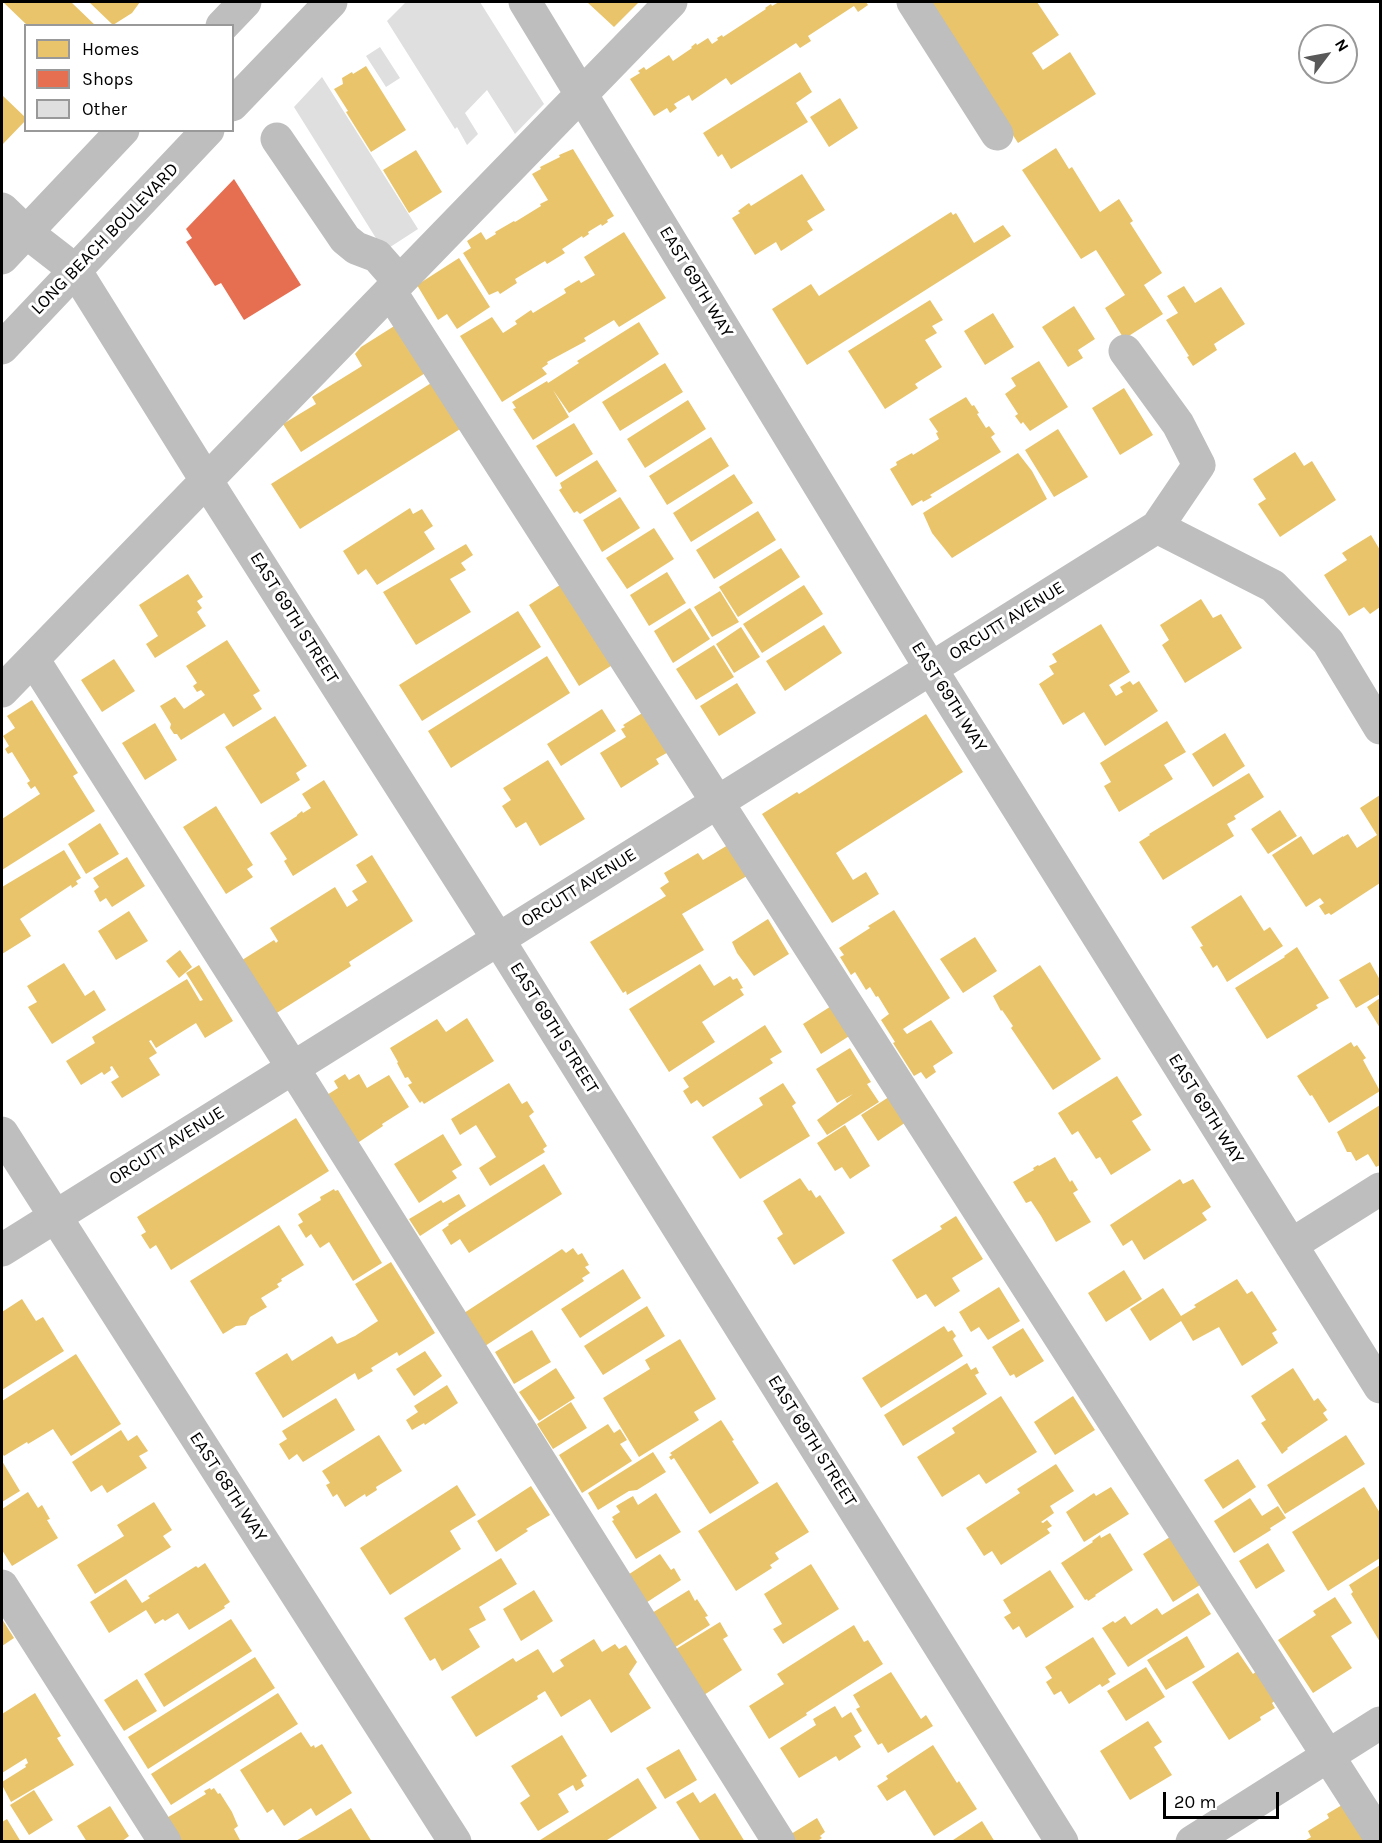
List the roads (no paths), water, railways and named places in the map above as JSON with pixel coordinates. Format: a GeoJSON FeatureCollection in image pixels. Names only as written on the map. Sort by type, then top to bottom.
{"type":"FeatureCollection","features":[{"type":"Feature","properties":{"kind":"street"},"geometry":{"type":"LineString","coordinates":[[224,24],[245,2]]}},
{"type":"Feature","properties":{"kind":"street"},"geometry":{"type":"LineString","coordinates":[[234,103],[331,2]]}},
{"type":"Feature","properties":{"kind":"street","name":"EAST 69TH WAY"},"geometry":{"type":"LineString","coordinates":[[525,2],[931,669],[1380,1387]]}},
{"type":"Feature","properties":{"kind":"street"},"geometry":{"type":"LineString","coordinates":[[2,691],[671,2]]}},
{"type":"Feature","properties":{"kind":"street"},"geometry":{"type":"LineString","coordinates":[[913,2],[997,134]]}},
{"type":"Feature","properties":{"kind":"street"},"geometry":{"type":"LineString","coordinates":[[2,258],[121,132]]}},
{"type":"Feature","properties":{"kind":"street","name":"LONG BEACH BOULEVARD"},"geometry":{"type":"LineString","coordinates":[[2,348],[206,132]]}},
{"type":"Feature","properties":{"kind":"street"},"geometry":{"type":"LineString","coordinates":[[277,139],[345,239],[356,248],[377,256],[717,802],[1380,1837]]}},
{"type":"Feature","properties":{"kind":"street","name":"EAST 69TH STREET"},"geometry":{"type":"LineString","coordinates":[[2,208],[26,232],[75,270],[498,939],[1062,1842]]}},
{"type":"Feature","properties":{"kind":"street"},"geometry":{"type":"LineString","coordinates":[[1125,351],[1178,424],[1199,465],[1157,527],[1273,586],[1328,642],[1380,728]]}},
{"type":"Feature","properties":{"kind":"street","name":"ORCUTT AVENUE"},"geometry":{"type":"LineString","coordinates":[[2,1250],[1157,527]]}},
{"type":"Feature","properties":{"kind":"street"},"geometry":{"type":"LineString","coordinates":[[33,659],[779,1842]]}},
{"type":"Feature","properties":{"kind":"street","name":"EAST 68TH WAY"},"geometry":{"type":"LineString","coordinates":[[2,1133],[455,1842]]}},
{"type":"Feature","properties":{"kind":"street"},"geometry":{"type":"LineString","coordinates":[[1291,1245],[1380,1189]]}},
{"type":"Feature","properties":{"kind":"street"},"geometry":{"type":"LineString","coordinates":[[2,1586],[165,1842]]}},
{"type":"Feature","properties":{"kind":"street"},"geometry":{"type":"LineString","coordinates":[[1192,1842],[1380,1723]]}}]}
